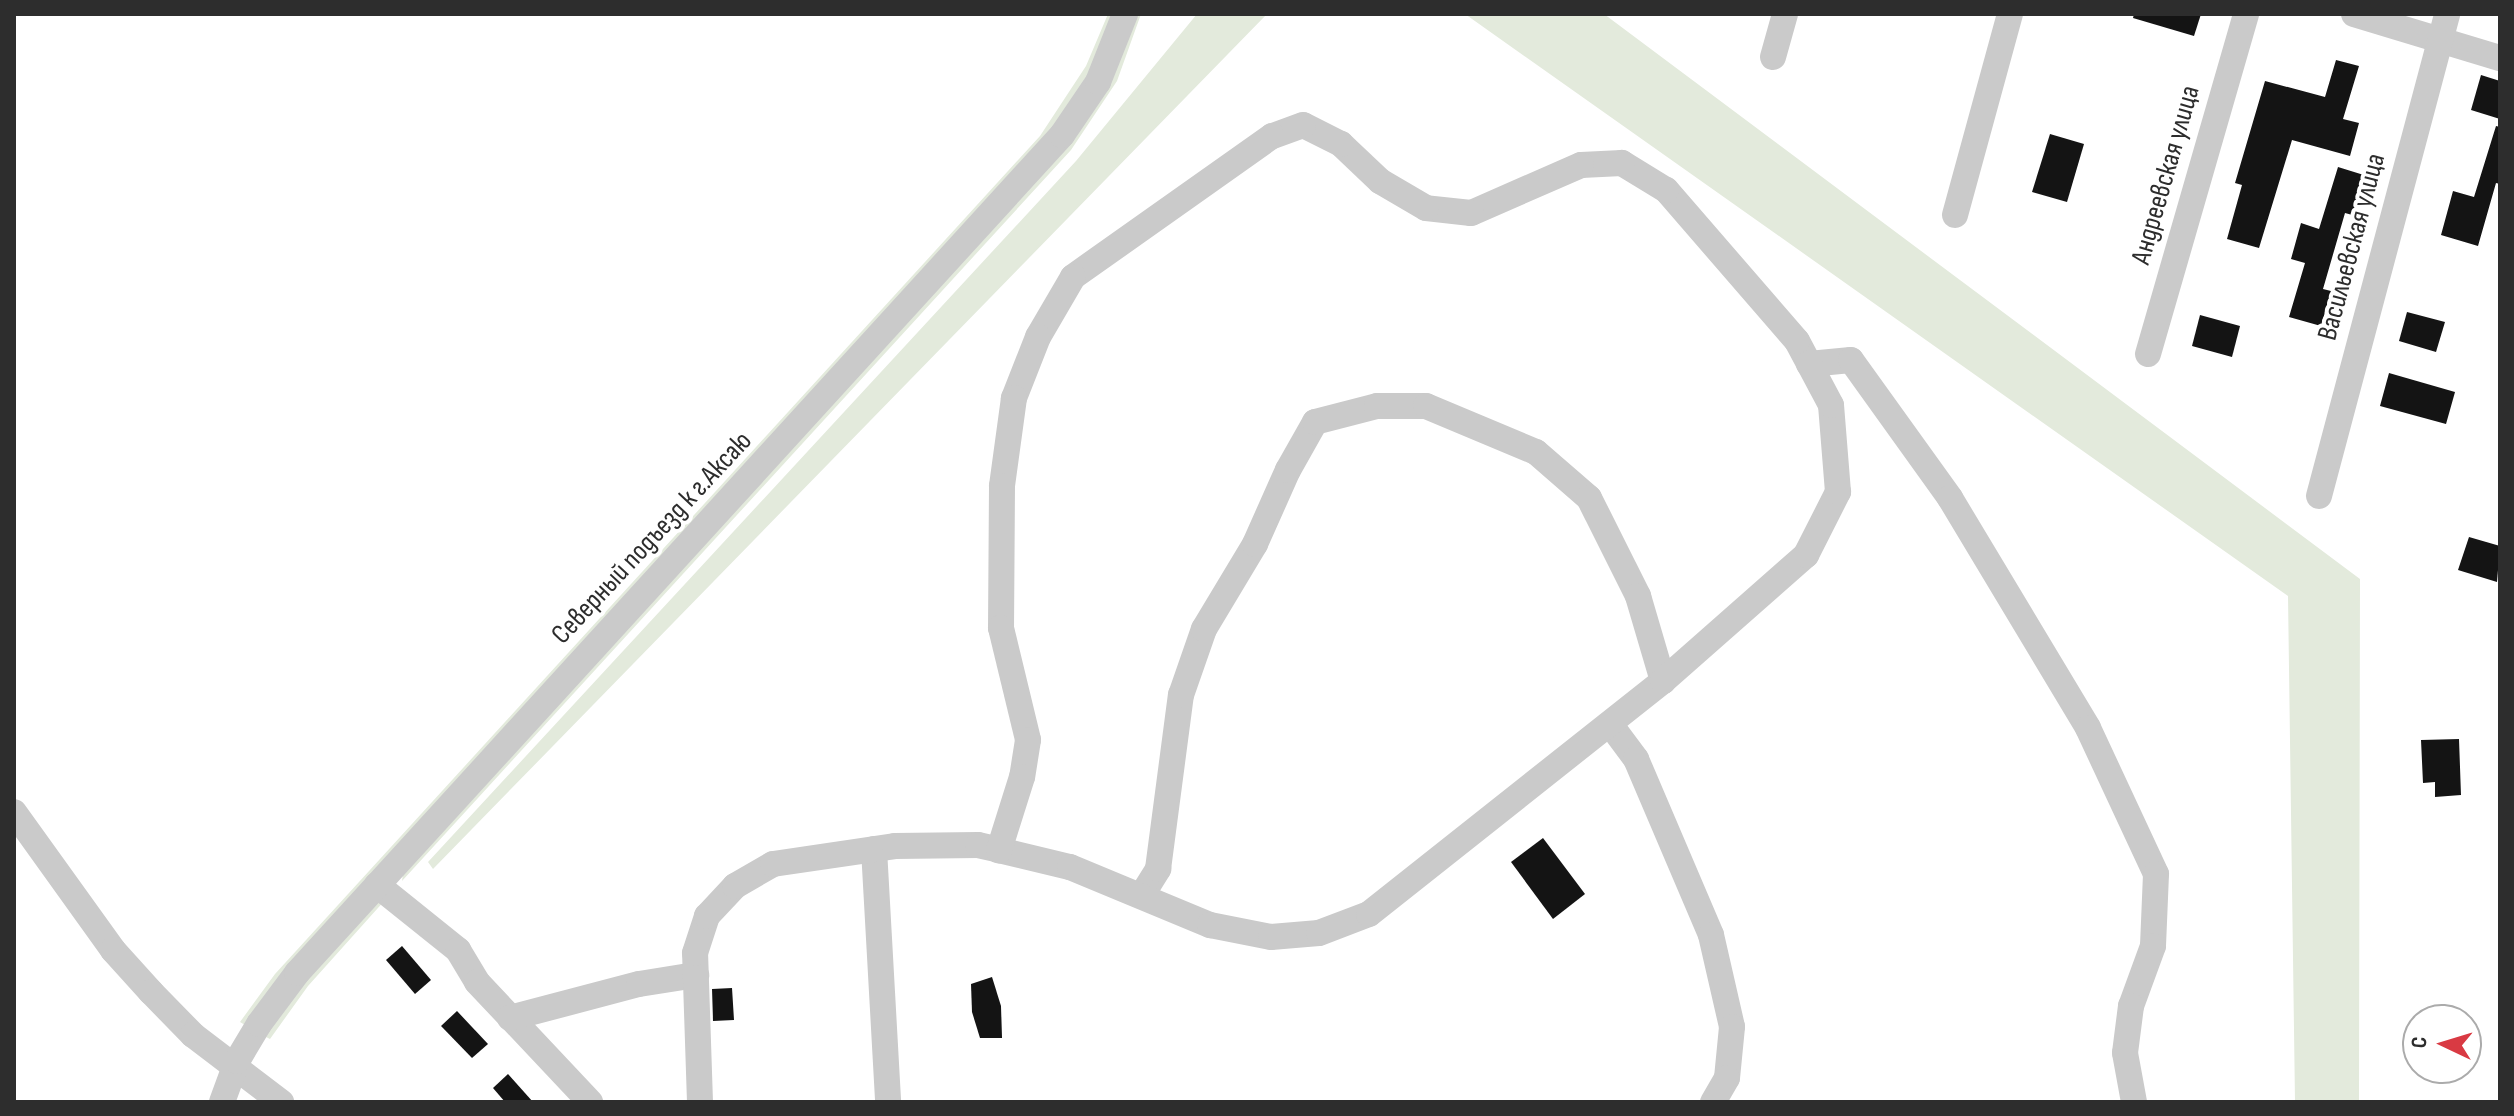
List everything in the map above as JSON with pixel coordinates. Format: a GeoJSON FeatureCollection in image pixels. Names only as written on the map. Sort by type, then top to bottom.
{"type":"FeatureCollection","features":[{"type":"Feature","properties":{"kind":"street","name":"Северный подъезд к г.Аксаю"},"geometry":{"type":"LineString","coordinates":[[222,1102],[233,1069],[276,999],[1043,158],[1093,90],[1125,14]]}},
{"type":"Feature","properties":{"kind":"street"},"geometry":{"type":"LineString","coordinates":[[1773,57],[1785,14]]}},
{"type":"Feature","properties":{"kind":"street"},"geometry":{"type":"LineString","coordinates":[[1955,215],[2010,14]]}},
{"type":"Feature","properties":{"kind":"street","name":"Андреевская улица"},"geometry":{"type":"LineString","coordinates":[[2148,354],[2246,14]]}},
{"type":"Feature","properties":{"kind":"street"},"geometry":{"type":"LineString","coordinates":[[2354,14],[2500,58]]}},
{"type":"Feature","properties":{"kind":"street","name":"Васильевская улица"},"geometry":{"type":"LineString","coordinates":[[2319,496],[2447,14]]}},
{"type":"Feature","properties":{"kind":"street"},"geometry":{"type":"LineString","coordinates":[[700,1102],[695,953],[707,916],[735,886],[773,864],[874,849],[978,845],[1070,867],[1210,925],[1271,937],[1331,928],[1369,914],[1663,681],[1806,555],[1838,492],[1831,405],[1797,341],[1666,190],[1622,163],[1581,165],[1471,213],[1426,208],[1380,181],[1341,144],[1303,125],[1272,136],[1073,277],[1038,337],[1014,398],[1002,486],[1001,628],[1028,740],[1022,777],[999,850]]}},
{"type":"Feature","properties":{"kind":"street"},"geometry":{"type":"LineString","coordinates":[[1809,364],[1851,360],[1950,498],[2088,728],[2156,874],[2153,946],[2131,1006],[2125,1053],[2134,1102]]}},
{"type":"Feature","properties":{"kind":"street"},"geometry":{"type":"LineString","coordinates":[[1142,895],[1158,869],[1181,695],[1204,629],[1255,544],[1288,470],[1315,422],[1377,406],[1426,406],[1536,452],[1589,498],[1638,596],[1663,681]]}},
{"type":"Feature","properties":{"kind":"street"},"geometry":{"type":"LineString","coordinates":[[1610,724],[1636,759],[1711,935],[1732,1027],[1727,1078],[1713,1102]]}},
{"type":"Feature","properties":{"kind":"street"},"geometry":{"type":"LineString","coordinates":[[14,812],[113,950],[193,1035],[233,1069],[281,1102]]}},
{"type":"Feature","properties":{"kind":"street"},"geometry":{"type":"LineString","coordinates":[[874,849],[888,1102]]}},
{"type":"Feature","properties":{"kind":"street"},"geometry":{"type":"LineString","coordinates":[[377,885],[429,923],[458,950],[477,982],[590,1102]]}},
{"type":"Feature","properties":{"kind":"street"},"geometry":{"type":"LineString","coordinates":[[510,1018],[639,984],[696,975]]}},
{"type":"Feature","properties":{"kind":"shaded area"},"geometry":{"type":"Polygon","coordinates":[[[1108,14],[1114,14],[1096,61],[1056,126],[245,1025],[240,1022],[275,974],[1040,136],[1086,66],[1108,14]]]}},
{"type":"Feature","properties":{"kind":"shaded area"},"geometry":{"type":"Polygon","coordinates":[[[1135,14],[1141,14],[1117,81],[1071,150],[402,881],[403,874],[1054,160],[1135,14]]]}},
{"type":"Feature","properties":{"kind":"shaded area"},"geometry":{"type":"Polygon","coordinates":[[[1197,14],[1267,14],[433,869],[428,862],[1076,161],[1197,14]]]}},
{"type":"Feature","properties":{"kind":"shaded area"},"geometry":{"type":"Polygon","coordinates":[[[1465,14],[1604,14],[2360,579],[2359,1102],[2295,1102],[2288,596],[1465,14]]]}},
{"type":"Feature","properties":{"kind":"shaded area"},"geometry":{"type":"Polygon","coordinates":[[[386,899],[308,986],[270,1039],[264,1036],[283,1008],[373,903],[386,899]]]}},
{"type":"Feature","properties":{"kind":"building"},"geometry":{"type":"Polygon","coordinates":[[[2134,14],[2201,14],[2194,36],[2133,18],[2134,14]]]}},
{"type":"Feature","properties":{"kind":"building"},"geometry":{"type":"Polygon","coordinates":[[[2336,60],[2359,66],[2343,119],[2359,123],[2350,156],[2292,140],[2259,248],[2227,239],[2242,185],[2235,183],[2265,81],[2325,97],[2336,60]]]}},
{"type":"Feature","properties":{"kind":"building"},"geometry":{"type":"Polygon","coordinates":[[[2481,75],[2500,81],[2500,119],[2471,110],[2481,75]]]}},
{"type":"Feature","properties":{"kind":"building"},"geometry":{"type":"Polygon","coordinates":[[[2496,126],[2500,127],[2500,184],[2496,183],[2478,246],[2441,235],[2453,191],[2474,197],[2496,126]]]}},
{"type":"Feature","properties":{"kind":"building"},"geometry":{"type":"Polygon","coordinates":[[[2050,134],[2084,144],[2067,202],[2032,192],[2050,134]]]}},
{"type":"Feature","properties":{"kind":"building"},"geometry":{"type":"Polygon","coordinates":[[[2338,167],[2367,176],[2356,216],[2345,213],[2323,289],[2331,291],[2321,326],[2289,317],[2305,263],[2291,259],[2301,223],[2319,229],[2338,167]]]}},
{"type":"Feature","properties":{"kind":"building"},"geometry":{"type":"Polygon","coordinates":[[[2407,312],[2445,322],[2436,352],[2399,341],[2407,312]]]}},
{"type":"Feature","properties":{"kind":"building"},"geometry":{"type":"Polygon","coordinates":[[[2200,315],[2240,326],[2232,357],[2192,346],[2200,315]]]}},
{"type":"Feature","properties":{"kind":"building"},"geometry":{"type":"Polygon","coordinates":[[[2389,373],[2455,392],[2446,424],[2380,406],[2389,373]]]}},
{"type":"Feature","properties":{"kind":"building"},"geometry":{"type":"Polygon","coordinates":[[[2469,537],[2500,546],[2497,582],[2458,570],[2469,537]]]}},
{"type":"Feature","properties":{"kind":"building"},"geometry":{"type":"Polygon","coordinates":[[[2459,739],[2461,795],[2435,797],[2435,782],[2423,783],[2421,740],[2459,739]]]}},
{"type":"Feature","properties":{"kind":"building"},"geometry":{"type":"Polygon","coordinates":[[[1543,838],[1585,894],[1553,919],[1511,862],[1543,838]]]}},
{"type":"Feature","properties":{"kind":"building"},"geometry":{"type":"Polygon","coordinates":[[[402,946],[431,980],[415,994],[386,960],[402,946]]]}},
{"type":"Feature","properties":{"kind":"building"},"geometry":{"type":"Polygon","coordinates":[[[992,977],[1001,1006],[1002,1038],[980,1038],[972,1012],[971,984],[992,977]]]}},
{"type":"Feature","properties":{"kind":"building"},"geometry":{"type":"Polygon","coordinates":[[[732,988],[734,1020],[713,1021],[712,989],[732,988]]]}},
{"type":"Feature","properties":{"kind":"building"},"geometry":{"type":"Polygon","coordinates":[[[457,1011],[488,1044],[472,1058],[441,1026],[457,1011]]]}},
{"type":"Feature","properties":{"kind":"building"},"geometry":{"type":"Polygon","coordinates":[[[508,1074],[533,1102],[505,1102],[493,1088],[508,1074]]]}}]}
